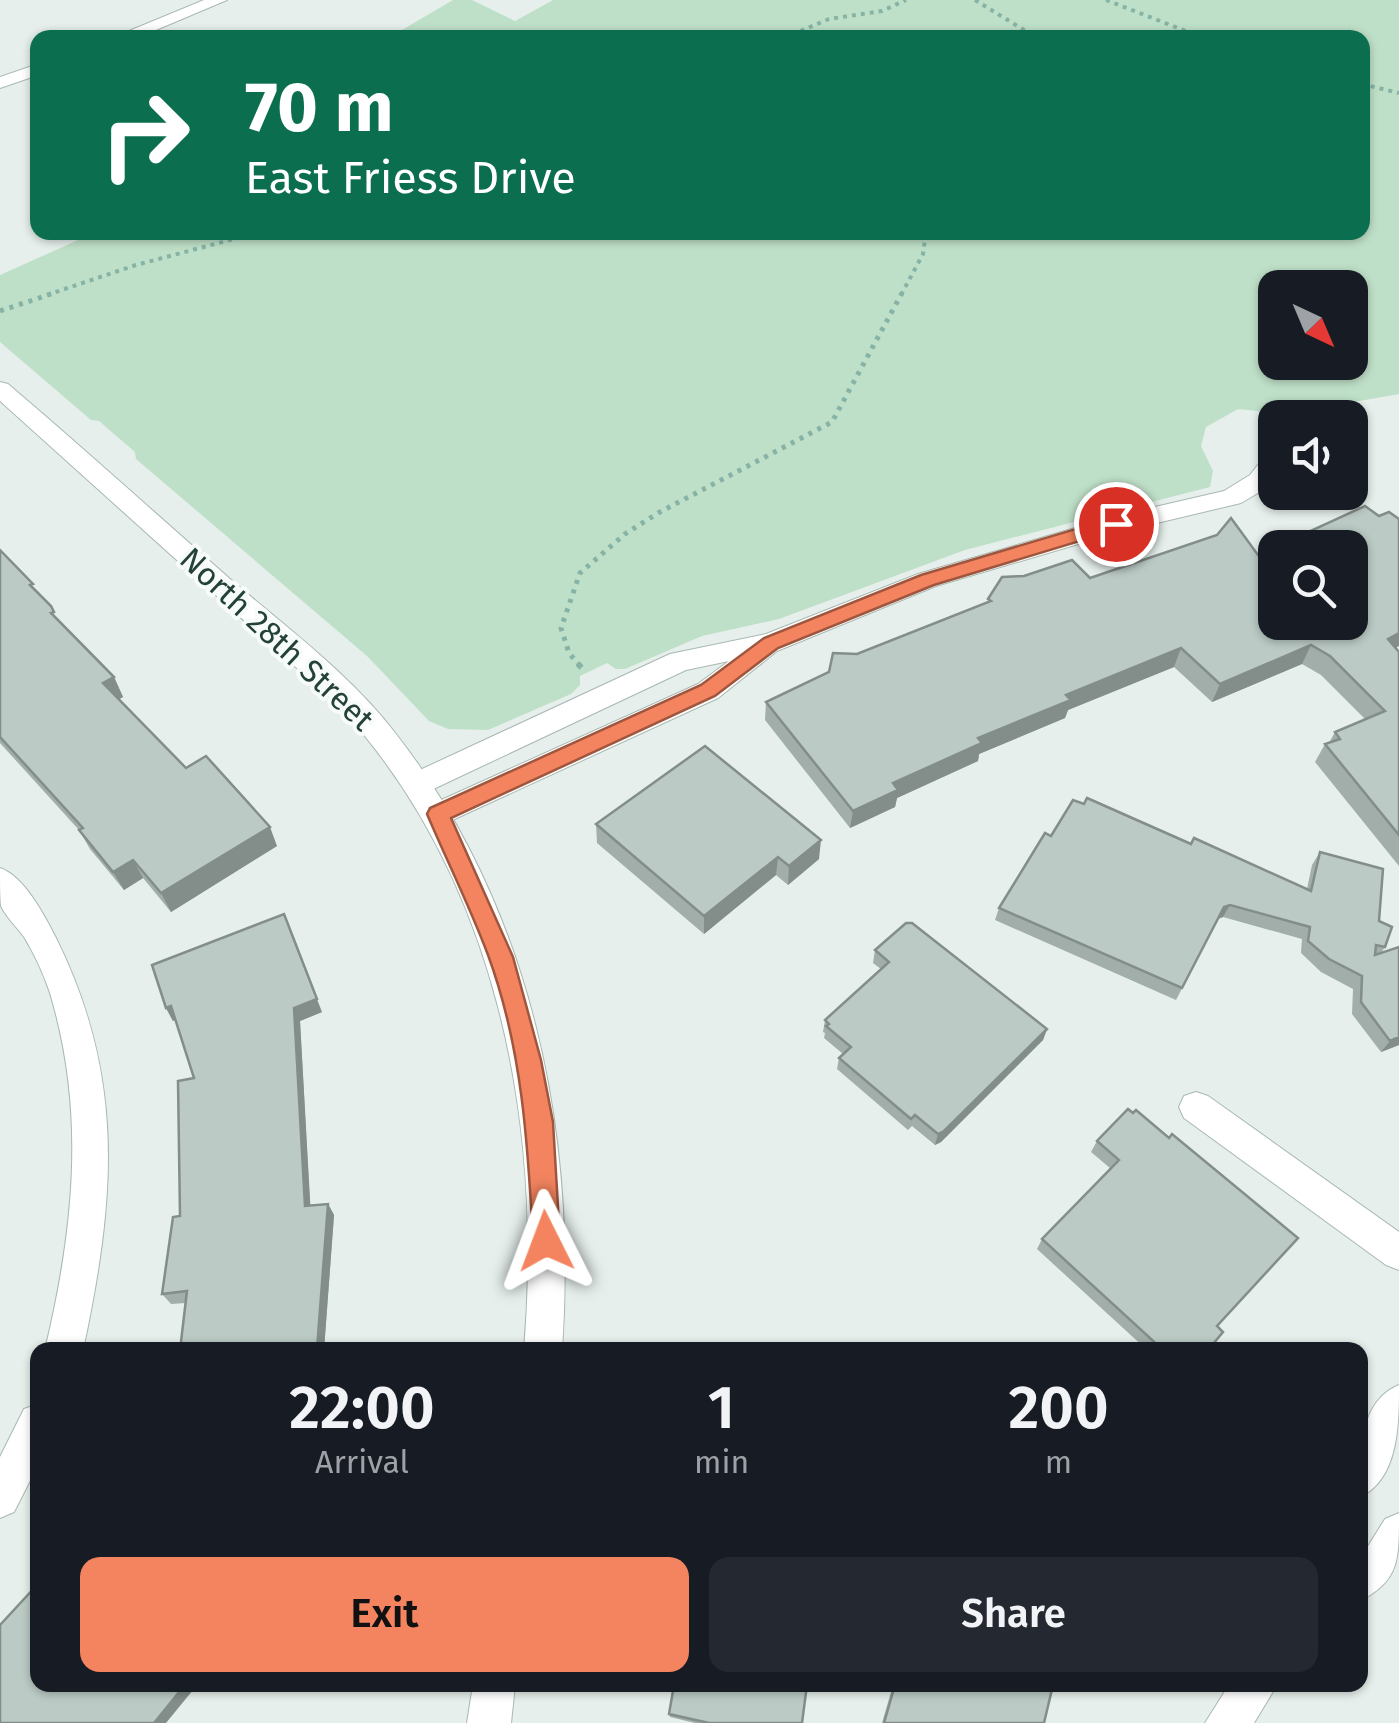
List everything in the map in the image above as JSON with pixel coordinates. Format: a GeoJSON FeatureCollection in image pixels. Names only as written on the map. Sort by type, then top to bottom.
{"type":"FeatureCollection","features":[{"type":"Feature","properties":{"kind":"street"},"geometry":{"type":"LineString","coordinates":[[141,30],[219,0]]}},
{"type":"Feature","properties":{"kind":"street"},"geometry":{"type":"LineString","coordinates":[[0,83],[30,71]]}},
{"type":"Feature","properties":{"kind":"street","name":"North 28th Street"},"geometry":{"type":"LineString","coordinates":[[0,389],[319,671],[385,740],[438,814],[501,957],[529,1060],[540,1122],[546,1241],[542,1342]]}},
{"type":"Feature","properties":{"kind":"street"},"geometry":{"type":"LineString","coordinates":[[417,784],[680,661],[771,643],[928,580],[1116,524],[1232,497],[1258,481]]}},
{"type":"Feature","properties":{"kind":"street"},"geometry":{"type":"LineString","coordinates":[[438,814],[708,690],[771,643]]}},
{"type":"Feature","properties":{"kind":"street"},"geometry":{"type":"LineString","coordinates":[[610,694],[638,723]]}},
{"type":"Feature","properties":{"kind":"street"},"geometry":{"type":"LineString","coordinates":[[0,880],[47,943],[83,1052],[93,1135],[92,1202],[81,1278],[66,1342]]}},
{"type":"Feature","properties":{"kind":"street"},"geometry":{"type":"LineString","coordinates":[[1196,1107],[1399,1253]]}},
{"type":"Feature","properties":{"kind":"street"},"geometry":{"type":"LineString","coordinates":[[1368,1463],[1399,1404]]}},
{"type":"Feature","properties":{"kind":"street"},"geometry":{"type":"LineString","coordinates":[[3,1494],[30,1439]]}},
{"type":"Feature","properties":{"kind":"street"},"geometry":{"type":"LineString","coordinates":[[1368,1577],[1378,1571],[1399,1533]]}},
{"type":"Feature","properties":{"kind":"street"},"geometry":{"type":"LineString","coordinates":[[489,1723],[493,1692]]}},
{"type":"Feature","properties":{"kind":"street"},"geometry":{"type":"LineString","coordinates":[[1227,1723],[1251,1692]]}},
{"type":"Feature","properties":{"kind":"path"},"geometry":{"type":"LineString","coordinates":[[803,30],[829,19],[882,11],[906,0]]}},
{"type":"Feature","properties":{"kind":"path"},"geometry":{"type":"LineString","coordinates":[[975,0],[980,7],[1018,22],[1026,30]]}},
{"type":"Feature","properties":{"kind":"path"},"geometry":{"type":"LineString","coordinates":[[1110,0],[1184,30]]}},
{"type":"Feature","properties":{"kind":"path"},"geometry":{"type":"LineString","coordinates":[[1370,86],[1399,93]]}},
{"type":"Feature","properties":{"kind":"path"},"geometry":{"type":"LineString","coordinates":[[0,311],[136,265],[230,240]]}},
{"type":"Feature","properties":{"kind":"path"},"geometry":{"type":"LineString","coordinates":[[610,694],[569,653],[562,628],[580,572],[625,534],[658,513],[760,464],[832,422],[923,254],[925,240]]}},
{"type":"Feature","properties":{"kind":"green space"},"geometry":{"type":"Polygon","coordinates":[[[453,0],[472,0],[515,21],[553,0],[1399,0],[1399,394],[1365,400],[1258,400],[1258,411],[1238,409],[1206,427],[1201,446],[1213,471],[1210,487],[965,550],[779,619],[702,636],[625,669],[607,663],[580,676],[580,685],[571,694],[488,730],[448,729],[429,721],[367,656],[136,459],[135,452],[99,421],[91,420],[0,342],[0,275],[78,240],[1370,240],[1370,30],[402,30],[453,0]]]}},
{"type":"Feature","properties":{"kind":"building"},"geometry":{"type":"Polygon","coordinates":[[[1368,508],[1379,516],[1389,512],[1399,519],[1399,633],[1388,639],[1399,652],[1399,835],[1325,744],[1340,739],[1335,732],[1385,711],[1330,656],[1311,645],[1220,684],[1181,648],[1066,695],[1071,700],[978,738],[982,743],[893,783],[898,790],[853,811],[766,702],[829,672],[833,653],[857,654],[991,601],[988,599],[1002,577],[1024,576],[1072,560],[1090,578],[1217,535],[1231,518],[1258,555],[1258,640],[1368,640],[1368,530],[1313,530],[1368,508]]]}},
{"type":"Feature","properties":{"kind":"building"},"geometry":{"type":"Polygon","coordinates":[[[0,550],[51,606],[51,613],[114,677],[103,683],[186,768],[206,756],[270,827],[161,893],[133,860],[113,872],[79,830],[83,828],[0,737],[0,550]]]}},
{"type":"Feature","properties":{"kind":"building"},"geometry":{"type":"Polygon","coordinates":[[[705,746],[821,840],[789,866],[778,857],[704,916],[596,824],[705,746]]]}},
{"type":"Feature","properties":{"kind":"building"},"geometry":{"type":"Polygon","coordinates":[[[1087,798],[1191,844],[1194,838],[1311,891],[1320,852],[1383,869],[1379,921],[1392,927],[1385,947],[1376,945],[1375,955],[1399,947],[1399,1037],[1390,1041],[1361,1002],[1362,976],[1329,959],[1308,941],[1310,927],[1230,905],[1224,907],[1182,988],[999,908],[1045,833],[1051,836],[1073,800],[1084,804],[1087,798]]]}},
{"type":"Feature","properties":{"kind":"building"},"geometry":{"type":"Polygon","coordinates":[[[284,914],[317,999],[294,1008],[305,1206],[328,1204],[318,1342],[181,1342],[187,1291],[162,1294],[173,1217],[180,1216],[178,1081],[194,1078],[171,1006],[166,1008],[152,965],[284,914]]]}},
{"type":"Feature","properties":{"kind":"building"},"geometry":{"type":"Polygon","coordinates":[[[906,923],[912,923],[1047,1029],[938,1134],[915,1115],[911,1119],[839,1058],[851,1047],[826,1026],[829,1024],[825,1020],[889,962],[875,950],[906,923]]]}},
{"type":"Feature","properties":{"kind":"building"},"geometry":{"type":"Polygon","coordinates":[[[1128,1109],[1133,1113],[1136,1110],[1169,1138],[1172,1134],[1298,1238],[1217,1326],[1223,1332],[1215,1342],[1154,1342],[1042,1239],[1119,1160],[1097,1141],[1128,1109]]]}},
{"type":"Feature","properties":{"kind":"building"},"geometry":{"type":"Polygon","coordinates":[[[30,1593],[30,1692],[179,1692],[154,1723],[0,1723],[0,1625],[30,1593]]]}},
{"type":"Feature","properties":{"kind":"building"},"geometry":{"type":"Polygon","coordinates":[[[673,1692],[806,1692],[802,1723],[709,1723],[669,1714],[673,1692]]]}},
{"type":"Feature","properties":{"kind":"building"},"geometry":{"type":"Polygon","coordinates":[[[893,1692],[1051,1692],[1044,1723],[884,1723],[893,1692]]]}},
{"type":"Feature","properties":{"kind":"route"},"geometry":{"type":"LineString","coordinates":[[546,1241],[540,1122],[529,1060],[501,957],[438,814],[708,690],[771,643],[928,580],[1116,524]]}}]}
